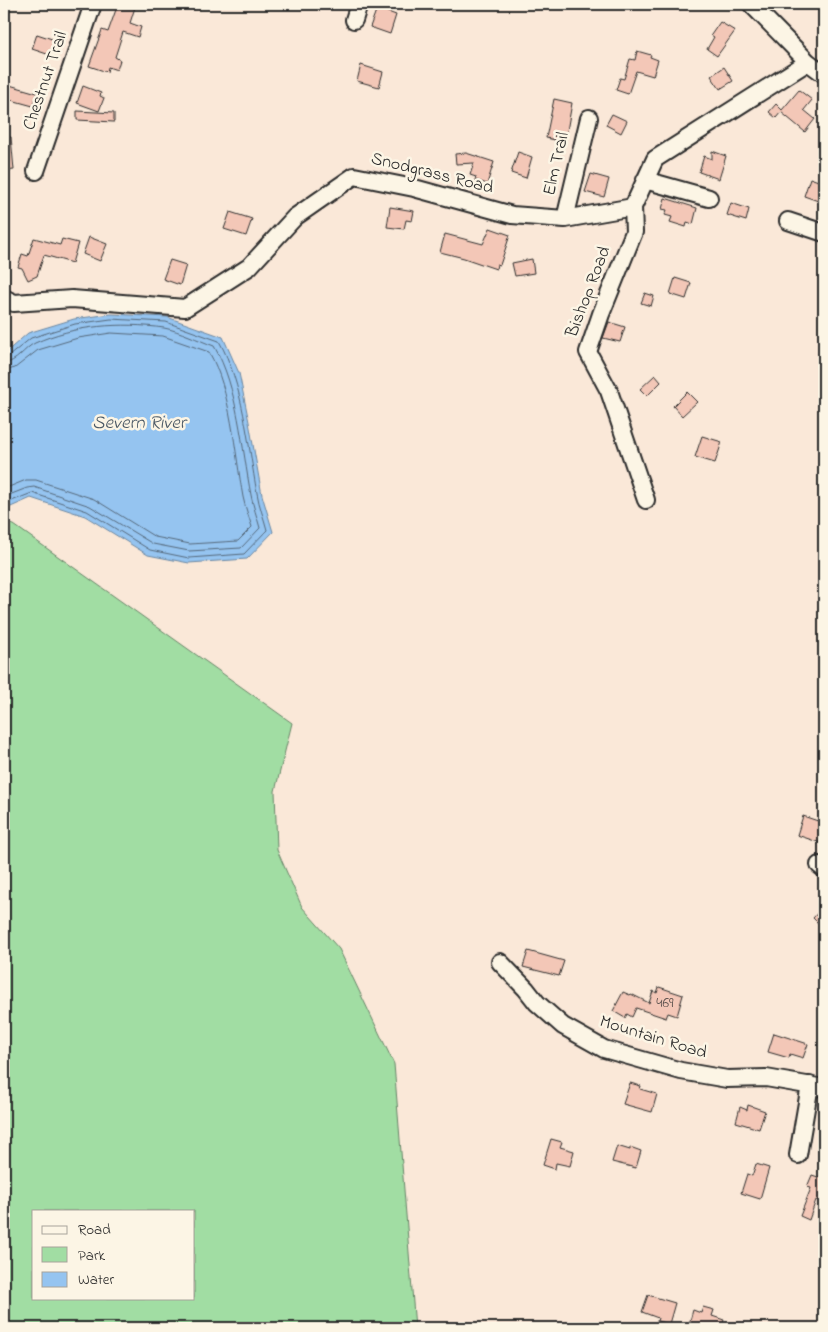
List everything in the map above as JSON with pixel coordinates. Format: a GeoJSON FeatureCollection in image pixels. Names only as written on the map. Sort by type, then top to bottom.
{"type":"FeatureCollection","features":[{"type":"Feature","properties":{"kind":"street","name":"Chestnut Trail"},"geometry":{"type":"LineString","coordinates":[[36,171],[93,4]]}},
{"type":"Feature","properties":{"kind":"street"},"geometry":{"type":"LineString","coordinates":[[354,20],[359,4]]}},
{"type":"Feature","properties":{"kind":"street"},"geometry":{"type":"LineString","coordinates":[[751,4],[808,62],[824,74]]}},
{"type":"Feature","properties":{"kind":"street"},"geometry":{"type":"LineString","coordinates":[[633,207],[655,159],[808,62]]}},
{"type":"Feature","properties":{"kind":"street","name":"Elm Trail"},"geometry":{"type":"LineString","coordinates":[[565,219],[589,118]]}},
{"type":"Feature","properties":{"kind":"street","name":"Snodgrass Road"},"geometry":{"type":"LineString","coordinates":[[4,298],[14,303],[72,299],[185,308],[249,267],[295,217],[354,176],[414,188],[512,215],[565,219],[633,207]]}},
{"type":"Feature","properties":{"kind":"street"},"geometry":{"type":"LineString","coordinates":[[646,180],[710,198]]}},
{"type":"Feature","properties":{"kind":"street","name":"Bishop Road"},"geometry":{"type":"LineString","coordinates":[[633,207],[634,232],[588,352],[608,391],[646,500]]}},
{"type":"Feature","properties":{"kind":"street"},"geometry":{"type":"LineString","coordinates":[[788,221],[824,233]]}},
{"type":"Feature","properties":{"kind":"street","name":"Mountain Road"},"geometry":{"type":"LineString","coordinates":[[500,962],[562,1026],[604,1049],[682,1071],[726,1079],[766,1078],[817,1087]]}},
{"type":"Feature","properties":{"kind":"street"},"geometry":{"type":"LineString","coordinates":[[798,1155],[817,1087]]}},
{"type":"Feature","properties":{"kind":"green space"},"geometry":{"type":"Polygon","coordinates":[[[4,523],[14,525],[292,723],[275,791],[277,850],[302,907],[339,949],[394,1064],[415,1328],[4,1328],[4,523]]]}},
{"type":"Feature","properties":{"kind":"water","name":"Severn River"},"geometry":{"type":"Polygon","coordinates":[[[111,314],[167,317],[223,337],[239,373],[262,495],[273,532],[247,559],[189,563],[148,555],[85,516],[31,498],[4,510],[4,354],[28,333],[74,319],[111,314]]]}},
{"type":"Feature","properties":{"kind":"building"},"geometry":{"type":"Polygon","coordinates":[[[118,4],[136,4],[130,23],[141,27],[138,37],[123,32],[115,57],[120,60],[117,70],[108,67],[107,72],[89,66],[102,30],[108,32],[118,4]]]}},
{"type":"Feature","properties":{"kind":"building"},"geometry":{"type":"Polygon","coordinates":[[[377,8],[396,15],[390,34],[370,27],[377,8]]]}},
{"type":"Feature","properties":{"kind":"building"},"geometry":{"type":"Polygon","coordinates":[[[720,22],[735,31],[717,56],[707,49],[714,37],[711,35],[720,22]]]}},
{"type":"Feature","properties":{"kind":"building"},"geometry":{"type":"Polygon","coordinates":[[[37,34],[55,40],[50,55],[32,49],[37,34]]]}},
{"type":"Feature","properties":{"kind":"building"},"geometry":{"type":"Polygon","coordinates":[[[637,51],[651,55],[650,57],[658,60],[653,76],[636,71],[628,94],[616,90],[620,78],[624,79],[630,59],[635,60],[637,51]]]}},
{"type":"Feature","properties":{"kind":"building"},"geometry":{"type":"Polygon","coordinates":[[[361,65],[383,72],[379,87],[357,81],[361,65]]]}},
{"type":"Feature","properties":{"kind":"building"},"geometry":{"type":"Polygon","coordinates":[[[724,67],[733,81],[720,89],[711,76],[724,67]]]}},
{"type":"Feature","properties":{"kind":"building"},"geometry":{"type":"Polygon","coordinates":[[[6,84],[37,93],[33,106],[4,98],[6,84]]]}},
{"type":"Feature","properties":{"kind":"building"},"geometry":{"type":"Polygon","coordinates":[[[83,86],[101,93],[100,96],[104,98],[99,111],[77,103],[83,86]]]}},
{"type":"Feature","properties":{"kind":"building"},"geometry":{"type":"Polygon","coordinates":[[[799,90],[812,100],[804,110],[815,119],[805,132],[781,112],[776,118],[769,112],[776,104],[782,110],[799,90]]]}},
{"type":"Feature","properties":{"kind":"building"},"geometry":{"type":"Polygon","coordinates":[[[554,99],[572,103],[565,142],[546,138],[554,99]]]}},
{"type":"Feature","properties":{"kind":"building"},"geometry":{"type":"Polygon","coordinates":[[[77,111],[114,113],[114,122],[77,120],[77,111]]]}},
{"type":"Feature","properties":{"kind":"building"},"geometry":{"type":"Polygon","coordinates":[[[612,114],[627,121],[621,133],[606,125],[612,114]]]}},
{"type":"Feature","properties":{"kind":"building"},"geometry":{"type":"Polygon","coordinates":[[[4,137],[11,137],[14,170],[4,171],[4,137]]]}},
{"type":"Feature","properties":{"kind":"building"},"geometry":{"type":"Polygon","coordinates":[[[712,151],[726,156],[719,179],[699,172],[704,156],[712,159],[712,151]]]}},
{"type":"Feature","properties":{"kind":"building"},"geometry":{"type":"Polygon","coordinates":[[[518,152],[532,157],[526,178],[511,173],[518,152]]]}},
{"type":"Feature","properties":{"kind":"building"},"geometry":{"type":"Polygon","coordinates":[[[466,153],[494,162],[487,184],[475,180],[476,177],[470,175],[474,163],[456,164],[455,154],[466,153]]]}},
{"type":"Feature","properties":{"kind":"building"},"geometry":{"type":"Polygon","coordinates":[[[591,174],[609,179],[604,197],[585,192],[591,174]]]}},
{"type":"Feature","properties":{"kind":"building"},"geometry":{"type":"Polygon","coordinates":[[[810,178],[824,183],[824,203],[804,196],[810,178]]]}},
{"type":"Feature","properties":{"kind":"building"},"geometry":{"type":"Polygon","coordinates":[[[665,198],[697,208],[693,224],[687,222],[686,227],[670,222],[672,217],[665,215],[667,210],[662,209],[665,198]]]}},
{"type":"Feature","properties":{"kind":"building"},"geometry":{"type":"Polygon","coordinates":[[[731,203],[749,209],[746,221],[727,215],[731,203]]]}},
{"type":"Feature","properties":{"kind":"building"},"geometry":{"type":"Polygon","coordinates":[[[390,207],[414,211],[412,221],[406,220],[404,229],[387,227],[390,207]]]}},
{"type":"Feature","properties":{"kind":"building"},"geometry":{"type":"Polygon","coordinates":[[[230,212],[252,219],[246,236],[224,229],[230,212]]]}},
{"type":"Feature","properties":{"kind":"building"},"geometry":{"type":"Polygon","coordinates":[[[490,228],[510,235],[500,265],[497,264],[496,269],[440,252],[445,234],[483,244],[490,228]]]}},
{"type":"Feature","properties":{"kind":"building"},"geometry":{"type":"Polygon","coordinates":[[[89,237],[107,244],[100,261],[83,254],[89,237]]]}},
{"type":"Feature","properties":{"kind":"building"},"geometry":{"type":"Polygon","coordinates":[[[34,238],[60,245],[62,239],[78,243],[72,263],[44,255],[37,276],[28,280],[22,268],[18,267],[22,254],[28,256],[34,238]]]}},
{"type":"Feature","properties":{"kind":"building"},"geometry":{"type":"Polygon","coordinates":[[[532,259],[534,273],[515,276],[512,263],[532,259]]]}},
{"type":"Feature","properties":{"kind":"building"},"geometry":{"type":"Polygon","coordinates":[[[170,260],[186,265],[180,285],[163,279],[170,260]]]}},
{"type":"Feature","properties":{"kind":"building"},"geometry":{"type":"Polygon","coordinates":[[[675,278],[691,283],[686,299],[670,294],[675,278]]]}},
{"type":"Feature","properties":{"kind":"building"},"geometry":{"type":"Polygon","coordinates":[[[645,293],[654,296],[651,306],[641,303],[645,293]]]}},
{"type":"Feature","properties":{"kind":"building"},"geometry":{"type":"Polygon","coordinates":[[[609,322],[625,327],[620,342],[603,338],[609,322]]]}},
{"type":"Feature","properties":{"kind":"building"},"geometry":{"type":"Polygon","coordinates":[[[655,375],[661,382],[647,396],[640,389],[655,375]]]}},
{"type":"Feature","properties":{"kind":"building"},"geometry":{"type":"Polygon","coordinates":[[[687,392],[697,402],[682,416],[673,406],[687,392]]]}},
{"type":"Feature","properties":{"kind":"building"},"geometry":{"type":"Polygon","coordinates":[[[702,436],[722,442],[715,463],[695,457],[702,436]]]}},
{"type":"Feature","properties":{"kind":"building"},"geometry":{"type":"Polygon","coordinates":[[[803,816],[824,823],[824,844],[797,835],[803,816]]]}},
{"type":"Feature","properties":{"kind":"building"},"geometry":{"type":"Polygon","coordinates":[[[824,906],[824,929],[813,918],[824,906]]]}},
{"type":"Feature","properties":{"kind":"building"},"geometry":{"type":"Polygon","coordinates":[[[528,951],[564,961],[559,976],[523,967],[528,951]]]}},
{"type":"Feature","properties":{"kind":"building"},"geometry":{"type":"Polygon","coordinates":[[[659,987],[683,995],[677,1016],[668,1013],[666,1018],[636,1008],[632,1017],[627,1014],[625,1018],[613,1011],[623,992],[649,1003],[653,991],[657,993],[659,987]]]}},
{"type":"Feature","properties":{"kind":"building"},"geometry":{"type":"Polygon","coordinates":[[[774,1033],[808,1044],[803,1058],[790,1054],[789,1058],[768,1052],[774,1033]]]}},
{"type":"Feature","properties":{"kind":"building"},"geometry":{"type":"Polygon","coordinates":[[[630,1083],[641,1086],[640,1089],[657,1094],[652,1112],[623,1104],[630,1083]]]}},
{"type":"Feature","properties":{"kind":"building"},"geometry":{"type":"Polygon","coordinates":[[[748,1105],[765,1111],[759,1129],[736,1122],[740,1107],[747,1110],[748,1105]]]}},
{"type":"Feature","properties":{"kind":"building"},"geometry":{"type":"Polygon","coordinates":[[[551,1139],[562,1142],[560,1147],[574,1151],[570,1166],[556,1163],[555,1169],[543,1165],[551,1139]]]}},
{"type":"Feature","properties":{"kind":"building"},"geometry":{"type":"Polygon","coordinates":[[[617,1146],[630,1150],[630,1147],[641,1151],[636,1168],[612,1162],[617,1146]]]}},
{"type":"Feature","properties":{"kind":"building"},"geometry":{"type":"Polygon","coordinates":[[[756,1164],[769,1168],[760,1199],[741,1193],[747,1174],[752,1176],[756,1164]]]}},
{"type":"Feature","properties":{"kind":"building"},"geometry":{"type":"Polygon","coordinates":[[[812,1175],[824,1179],[824,1202],[816,1200],[809,1220],[800,1216],[811,1188],[807,1187],[812,1175]]]}},
{"type":"Feature","properties":{"kind":"building"},"geometry":{"type":"Polygon","coordinates":[[[648,1295],[675,1303],[669,1324],[657,1321],[658,1318],[642,1312],[648,1295]]]}},
{"type":"Feature","properties":{"kind":"building"},"geometry":{"type":"Polygon","coordinates":[[[703,1307],[714,1310],[712,1316],[724,1320],[721,1328],[688,1328],[693,1310],[701,1313],[703,1307]]]}}]}
